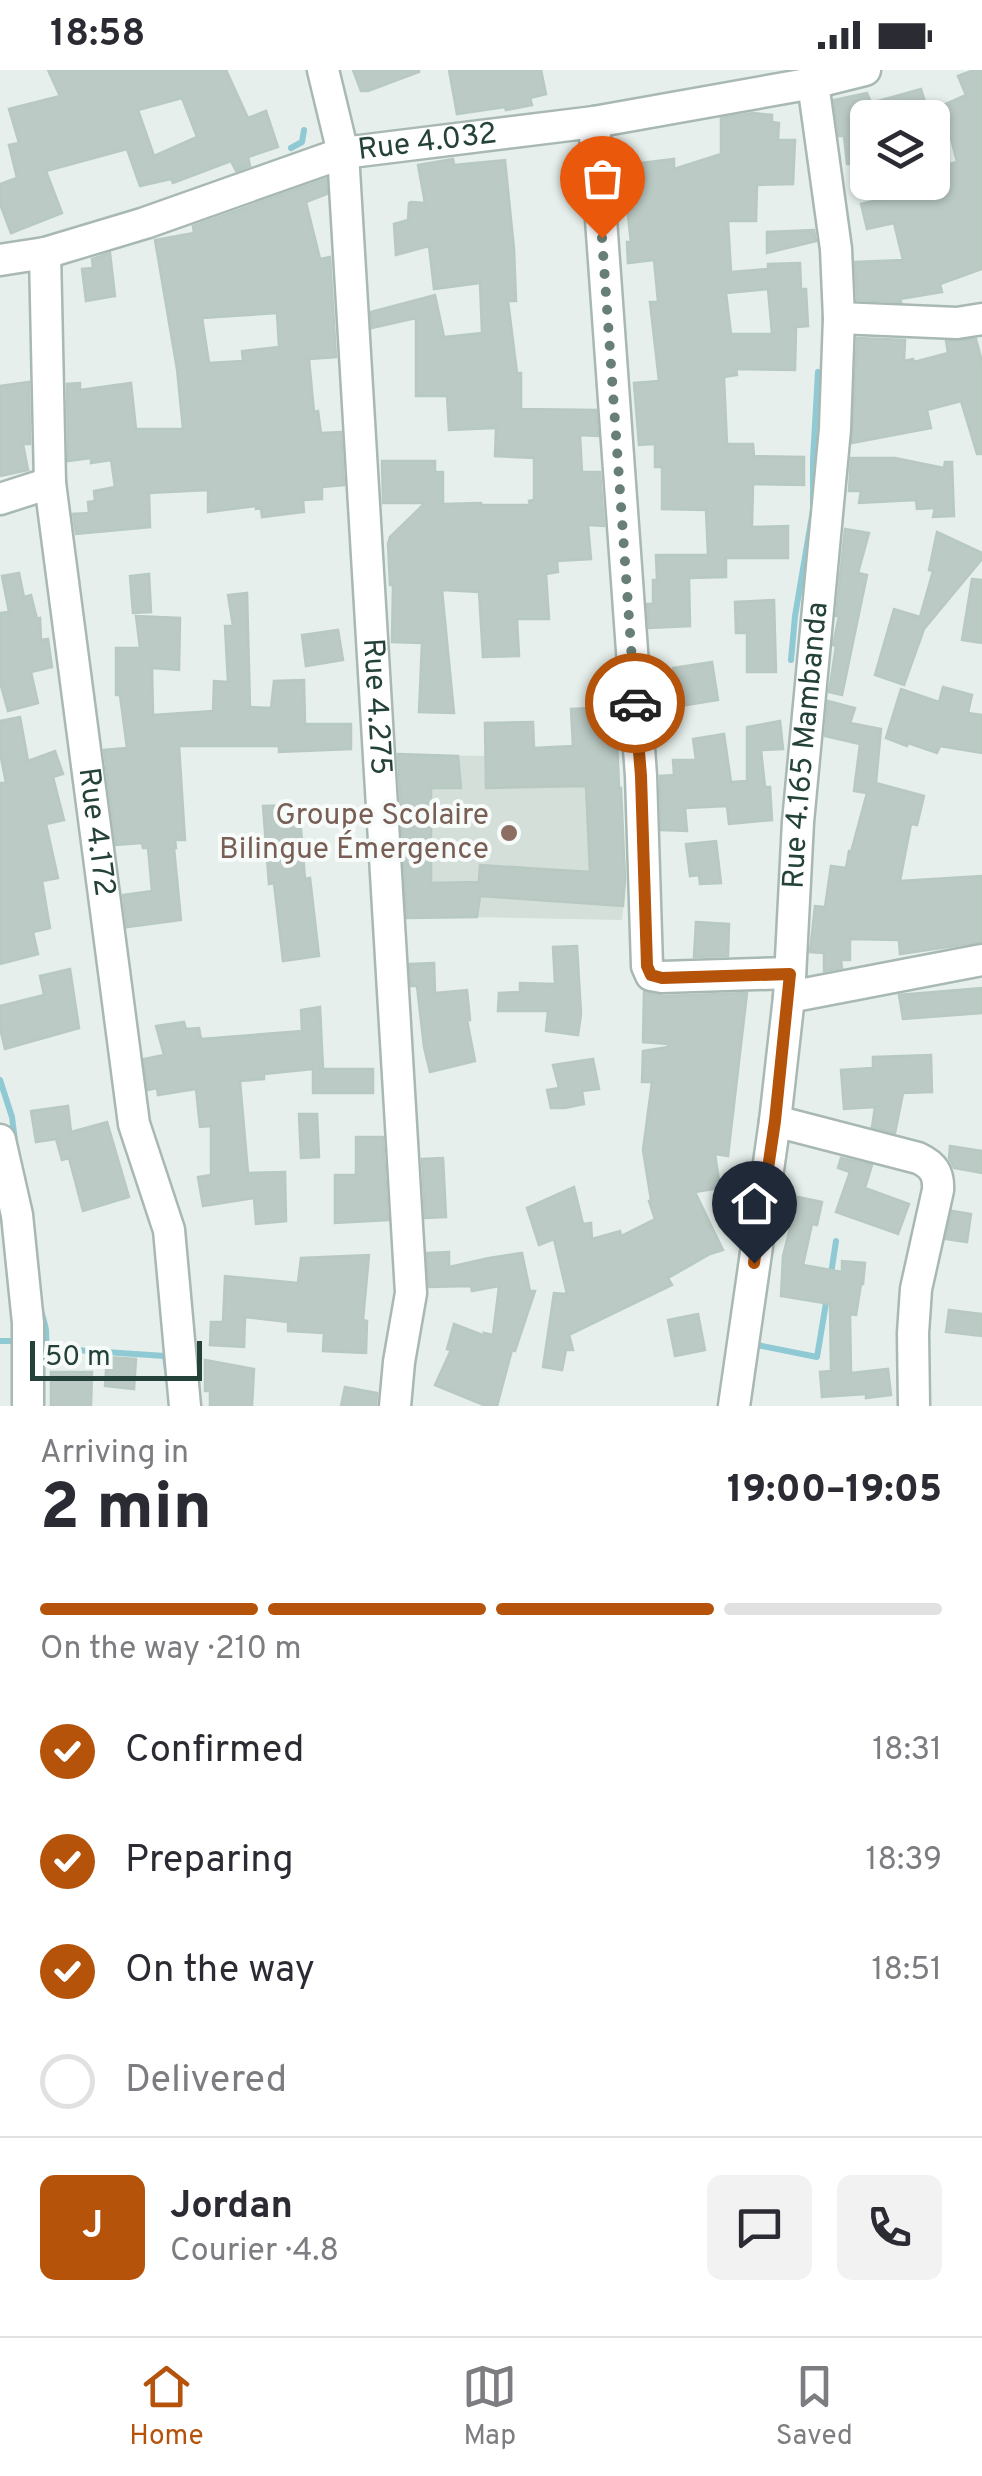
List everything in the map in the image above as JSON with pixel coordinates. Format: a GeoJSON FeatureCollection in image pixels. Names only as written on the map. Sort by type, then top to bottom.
{"type":"FeatureCollection","features":[{"type":"Feature","properties":{"kind":"street","name":"Rue 4.275"},"geometry":{"type":"LineString","coordinates":[[323,70],[343,153],[411,1293],[398,1362],[395,1406]]}},
{"type":"Feature","properties":{"kind":"street","name":"Rue 4.032"},"geometry":{"type":"LineString","coordinates":[[0,260],[45,253],[146,223],[343,153],[594,122],[865,70]]}},
{"type":"Feature","properties":{"kind":"street","name":"Rue 4.165 Mambanda"},"geometry":{"type":"LineString","coordinates":[[734,1406],[775,1121],[790,985],[798,822],[834,429],[839,318],[836,249],[812,83]]}},
{"type":"Feature","properties":{"kind":"street"},"geometry":{"type":"LineString","coordinates":[[594,122],[641,776],[647,966],[651,975],[790,985],[982,960]]}},
{"type":"Feature","properties":{"kind":"street","name":"Rue 4.172"},"geometry":{"type":"LineString","coordinates":[[45,253],[50,483],[134,1124],[169,1230],[186,1406]]}},
{"type":"Feature","properties":{"kind":"street"},"geometry":{"type":"LineString","coordinates":[[839,318],[957,322],[982,319]]}},
{"type":"Feature","properties":{"kind":"street"},"geometry":{"type":"LineString","coordinates":[[0,498],[50,483]]}},
{"type":"Feature","properties":{"kind":"street"},"geometry":{"type":"LineString","coordinates":[[775,1121],[918,1158],[930,1164],[938,1177],[916,1289],[914,1406]]}},
{"type":"Feature","properties":{"kind":"street"},"geometry":{"type":"LineString","coordinates":[[0,1140],[17,1215],[28,1324],[28,1406]]}},
{"type":"Feature","properties":{"kind":"shaded area","name":"Groupe Scolaire Bilingue Émergence"},"geometry":{"type":"Polygon","coordinates":[[[617,745],[626,875],[622,920],[397,918],[396,754],[484,756],[549,752],[549,747],[617,745]]]}},
{"type":"Feature","properties":{"kind":"building"},"geometry":{"type":"Polygon","coordinates":[[[48,70],[226,70],[248,118],[266,111],[278,147],[248,157],[250,166],[236,171],[231,161],[173,183],[171,179],[140,186],[127,149],[46,171],[62,213],[11,233],[0,204],[0,184],[17,178],[9,145],[19,143],[9,109],[60,96],[48,70]],[[182,98],[138,110],[154,156],[197,137],[182,98]]]}},
{"type":"Feature","properties":{"kind":"building"},"geometry":{"type":"Polygon","coordinates":[[[353,70],[419,70],[419,72],[361,91],[353,70]]]}},
{"type":"Feature","properties":{"kind":"building"},"geometry":{"type":"Polygon","coordinates":[[[449,70],[541,70],[546,94],[530,98],[532,105],[457,114],[449,70]]]}},
{"type":"Feature","properties":{"kind":"building"},"geometry":{"type":"Polygon","coordinates":[[[982,70],[982,269],[940,284],[942,292],[900,299],[901,302],[857,300],[855,262],[903,260],[894,223],[867,229],[861,204],[879,200],[950,200],[950,164],[957,162],[950,135],[950,102],[966,95],[958,76],[982,70]]]}},
{"type":"Feature","properties":{"kind":"building"},"geometry":{"type":"Polygon","coordinates":[[[921,89],[924,100],[882,100],[921,89]]]}},
{"type":"Feature","properties":{"kind":"building"},"geometry":{"type":"Polygon","coordinates":[[[867,93],[870,100],[850,100],[847,164],[834,100],[867,93]]]}},
{"type":"Feature","properties":{"kind":"building"},"geometry":{"type":"Polygon","coordinates":[[[753,113],[772,115],[772,122],[779,123],[778,140],[795,140],[793,184],[757,185],[756,221],[728,221],[731,272],[768,269],[768,264],[800,263],[808,326],[796,327],[795,370],[736,369],[737,375],[724,377],[727,444],[753,444],[754,456],[804,457],[804,485],[753,484],[752,527],[788,526],[788,558],[726,558],[726,577],[689,578],[690,626],[649,628],[647,604],[653,604],[656,555],[708,555],[706,510],[662,509],[662,467],[655,467],[655,444],[639,445],[634,383],[659,381],[650,302],[658,302],[654,260],[628,263],[627,242],[631,242],[625,191],[642,188],[640,163],[674,159],[674,169],[721,154],[721,118],[753,113]],[[768,289],[726,293],[731,334],[772,334],[768,289]]]}},
{"type":"Feature","properties":{"kind":"building"},"geometry":{"type":"Polygon","coordinates":[[[453,159],[454,165],[505,160],[516,301],[508,301],[517,373],[521,373],[521,409],[596,410],[598,436],[580,435],[582,472],[600,472],[604,526],[588,525],[591,559],[557,561],[558,572],[546,574],[549,619],[517,619],[519,656],[483,657],[479,592],[442,590],[454,713],[419,712],[422,643],[392,642],[393,585],[388,544],[390,537],[425,503],[383,503],[382,461],[435,461],[435,472],[443,472],[443,504],[530,505],[529,501],[534,500],[534,458],[495,456],[496,428],[449,430],[447,396],[416,396],[416,318],[372,328],[371,312],[435,295],[444,337],[482,333],[480,283],[434,289],[429,246],[396,255],[394,224],[408,220],[409,203],[425,203],[418,165],[453,159]]]}},
{"type":"Feature","properties":{"kind":"building"},"geometry":{"type":"Polygon","coordinates":[[[326,179],[327,194],[306,202],[320,259],[330,257],[336,357],[309,359],[314,412],[318,411],[321,433],[341,432],[344,485],[322,487],[322,499],[303,500],[304,512],[262,517],[261,508],[256,506],[208,512],[208,490],[149,493],[150,527],[76,534],[73,514],[89,513],[88,502],[95,501],[94,491],[115,487],[111,460],[68,461],[67,384],[80,383],[80,390],[131,383],[136,429],[183,429],[155,240],[194,233],[193,226],[326,179]],[[277,313],[202,318],[209,363],[243,361],[242,351],[279,347],[277,313]]]}},
{"type":"Feature","properties":{"kind":"building"},"geometry":{"type":"Polygon","coordinates":[[[814,230],[816,241],[767,253],[767,232],[814,230]]]}},
{"type":"Feature","properties":{"kind":"building"},"geometry":{"type":"Polygon","coordinates":[[[110,253],[115,296],[86,301],[82,269],[93,268],[92,259],[110,253]]]}},
{"type":"Feature","properties":{"kind":"building"},"geometry":{"type":"Polygon","coordinates":[[[857,338],[905,340],[904,361],[914,362],[948,353],[946,341],[976,339],[982,362],[982,454],[977,454],[961,401],[927,410],[931,428],[852,443],[857,338]]]}},
{"type":"Feature","properties":{"kind":"building"},"geometry":{"type":"Polygon","coordinates":[[[29,382],[30,444],[23,444],[28,470],[0,476],[0,386],[29,382]]]}},
{"type":"Feature","properties":{"kind":"building"},"geometry":{"type":"Polygon","coordinates":[[[851,458],[895,458],[944,468],[945,462],[952,462],[954,516],[933,517],[935,508],[917,509],[916,500],[859,503],[861,491],[849,491],[851,458]]]}},
{"type":"Feature","properties":{"kind":"building"},"geometry":{"type":"Polygon","coordinates":[[[845,529],[869,533],[858,573],[867,575],[842,695],[829,692],[845,529]]]}},
{"type":"Feature","properties":{"kind":"building"},"geometry":{"type":"Polygon","coordinates":[[[937,532],[982,553],[982,559],[924,629],[904,685],[875,675],[894,609],[920,617],[933,571],[929,570],[937,532]]]}},
{"type":"Feature","properties":{"kind":"building"},"geometry":{"type":"Polygon","coordinates":[[[19,573],[24,597],[31,595],[37,619],[40,618],[41,640],[48,639],[52,667],[31,672],[38,703],[8,711],[0,682],[0,613],[9,612],[2,576],[19,573]]]}},
{"type":"Feature","properties":{"kind":"building"},"geometry":{"type":"Polygon","coordinates":[[[149,574],[151,612],[133,613],[130,576],[149,574]]]}},
{"type":"Feature","properties":{"kind":"building"},"geometry":{"type":"Polygon","coordinates":[[[972,579],[982,580],[982,643],[962,640],[972,579]]]}},
{"type":"Feature","properties":{"kind":"building"},"geometry":{"type":"Polygon","coordinates":[[[247,593],[250,707],[271,708],[274,681],[304,680],[305,724],[351,724],[351,749],[279,752],[279,746],[179,746],[185,840],[175,840],[174,848],[181,920],[127,927],[123,895],[152,891],[148,848],[143,848],[142,843],[116,845],[104,750],[127,748],[120,695],[116,695],[116,648],[140,648],[136,616],[180,618],[179,670],[152,668],[153,715],[213,711],[214,681],[228,682],[225,626],[233,626],[228,595],[247,593]]]}},
{"type":"Feature","properties":{"kind":"building"},"geometry":{"type":"Polygon","coordinates":[[[774,600],[776,672],[747,672],[747,633],[736,633],[735,602],[774,600]]]}},
{"type":"Feature","properties":{"kind":"building"},"geometry":{"type":"Polygon","coordinates":[[[338,630],[343,660],[306,666],[302,635],[338,630]]]}},
{"type":"Feature","properties":{"kind":"building"},"geometry":{"type":"Polygon","coordinates":[[[712,662],[718,700],[680,706],[679,698],[656,701],[655,683],[675,680],[673,668],[712,662]]]}},
{"type":"Feature","properties":{"kind":"building"},"geometry":{"type":"Polygon","coordinates":[[[943,687],[972,695],[968,713],[982,715],[982,753],[940,746],[937,753],[886,738],[901,689],[939,702],[943,687]]]}},
{"type":"Feature","properties":{"kind":"building"},"geometry":{"type":"Polygon","coordinates":[[[828,701],[855,708],[850,723],[881,729],[876,783],[924,796],[917,825],[911,824],[900,881],[982,876],[982,942],[900,954],[899,940],[850,939],[850,960],[841,960],[842,968],[824,971],[824,953],[810,952],[815,906],[825,907],[831,866],[846,868],[867,793],[854,791],[860,744],[825,736],[828,701]]]}},
{"type":"Feature","properties":{"kind":"building"},"geometry":{"type":"Polygon","coordinates":[[[617,707],[623,906],[480,896],[477,917],[407,918],[398,754],[458,756],[461,788],[431,788],[431,883],[479,882],[480,865],[590,872],[586,786],[486,788],[485,723],[533,722],[534,748],[573,746],[571,709],[617,707]]]}},
{"type":"Feature","properties":{"kind":"building"},"geometry":{"type":"Polygon","coordinates":[[[20,717],[28,761],[55,751],[63,774],[53,777],[64,820],[46,824],[58,878],[42,881],[50,928],[33,932],[38,954],[0,964],[0,783],[6,783],[0,753],[0,721],[20,717]]]}},
{"type":"Feature","properties":{"kind":"building"},"geometry":{"type":"Polygon","coordinates":[[[780,721],[783,749],[761,750],[765,787],[770,787],[772,820],[729,824],[727,806],[685,808],[687,831],[661,830],[660,776],[674,775],[673,760],[696,760],[693,739],[724,734],[731,782],[747,781],[747,727],[780,721]]]}},
{"type":"Feature","properties":{"kind":"building"},"geometry":{"type":"Polygon","coordinates":[[[299,805],[305,879],[310,878],[319,956],[283,961],[274,883],[269,884],[263,806],[299,805]]]}},
{"type":"Feature","properties":{"kind":"building"},"geometry":{"type":"Polygon","coordinates":[[[716,841],[721,883],[700,884],[699,875],[690,876],[686,844],[716,841]]]}},
{"type":"Feature","properties":{"kind":"building"},"geometry":{"type":"Polygon","coordinates":[[[696,922],[729,924],[728,956],[694,957],[696,922]]]}},
{"type":"Feature","properties":{"kind":"building"},"geometry":{"type":"Polygon","coordinates":[[[577,946],[581,1014],[578,1035],[546,1031],[548,1011],[498,1011],[499,993],[520,992],[520,983],[555,984],[553,947],[577,946]]]}},
{"type":"Feature","properties":{"kind":"building"},"geometry":{"type":"Polygon","coordinates":[[[434,963],[435,993],[467,990],[467,1020],[475,1061],[430,1072],[417,986],[411,986],[410,964],[434,963]]]}},
{"type":"Feature","properties":{"kind":"building"},"geometry":{"type":"Polygon","coordinates":[[[70,969],[79,1028],[5,1049],[0,1006],[44,995],[40,976],[70,969]]]}},
{"type":"Feature","properties":{"kind":"building"},"geometry":{"type":"Polygon","coordinates":[[[982,988],[982,1013],[903,1019],[899,995],[982,988]]]}},
{"type":"Feature","properties":{"kind":"building"},"geometry":{"type":"Polygon","coordinates":[[[644,992],[663,996],[747,993],[728,1156],[715,1154],[720,1188],[695,1192],[723,1250],[668,1278],[672,1285],[569,1335],[573,1350],[566,1350],[562,1370],[543,1367],[554,1293],[567,1294],[554,1239],[539,1245],[527,1208],[574,1187],[583,1224],[591,1223],[592,1239],[620,1231],[621,1236],[655,1219],[643,1150],[652,1082],[642,1082],[643,1051],[668,1044],[643,1042],[644,992]]]}},
{"type":"Feature","properties":{"kind":"building"},"geometry":{"type":"Polygon","coordinates":[[[320,1007],[323,1069],[373,1069],[373,1093],[313,1093],[313,1069],[264,1074],[264,1079],[240,1081],[248,1173],[285,1172],[286,1221],[256,1224],[254,1198],[203,1206],[198,1177],[211,1175],[211,1126],[200,1127],[196,1089],[158,1095],[157,1088],[148,1090],[144,1059],[164,1055],[156,1026],[184,1022],[186,1029],[199,1028],[201,1039],[302,1031],[301,1010],[320,1007]]]}},
{"type":"Feature","properties":{"kind":"building"},"geometry":{"type":"Polygon","coordinates":[[[931,1055],[932,1092],[903,1093],[895,1133],[872,1127],[875,1107],[844,1109],[841,1070],[873,1068],[873,1057],[931,1055]]]}},
{"type":"Feature","properties":{"kind":"building"},"geometry":{"type":"Polygon","coordinates":[[[593,1059],[599,1089],[582,1091],[584,1104],[551,1108],[547,1090],[559,1088],[553,1065],[593,1059]]]}},
{"type":"Feature","properties":{"kind":"building"},"geometry":{"type":"Polygon","coordinates":[[[68,1106],[71,1132],[107,1122],[129,1197],[83,1211],[69,1158],[62,1160],[56,1139],[36,1142],[31,1111],[68,1106]]]}},
{"type":"Feature","properties":{"kind":"building"},"geometry":{"type":"Polygon","coordinates":[[[299,1114],[317,1114],[319,1157],[301,1158],[299,1114]]]}},
{"type":"Feature","properties":{"kind":"building"},"geometry":{"type":"Polygon","coordinates":[[[356,1137],[383,1137],[388,1220],[335,1223],[335,1175],[356,1175],[356,1137]]]}},
{"type":"Feature","properties":{"kind":"building"},"geometry":{"type":"Polygon","coordinates":[[[950,1146],[982,1151],[982,1173],[954,1168],[949,1158],[950,1146]]]}},
{"type":"Feature","properties":{"kind":"building"},"geometry":{"type":"Polygon","coordinates":[[[443,1158],[446,1217],[425,1218],[422,1159],[443,1158]]]}},
{"type":"Feature","properties":{"kind":"building"},"geometry":{"type":"Polygon","coordinates":[[[841,1158],[872,1165],[865,1188],[909,1204],[898,1234],[836,1212],[850,1172],[838,1168],[841,1158]]]}},
{"type":"Feature","properties":{"kind":"building"},"geometry":{"type":"Polygon","coordinates":[[[798,1197],[822,1202],[817,1225],[812,1224],[803,1265],[842,1272],[842,1261],[865,1263],[856,1315],[850,1314],[851,1373],[888,1369],[891,1395],[822,1397],[820,1372],[831,1371],[830,1304],[781,1296],[783,1256],[798,1197]]]}},
{"type":"Feature","properties":{"kind":"building"},"geometry":{"type":"Polygon","coordinates":[[[952,1211],[971,1214],[967,1242],[946,1239],[952,1211]]]}},
{"type":"Feature","properties":{"kind":"building"},"geometry":{"type":"Polygon","coordinates":[[[449,1252],[449,1267],[522,1253],[530,1291],[535,1291],[515,1351],[512,1350],[497,1406],[486,1406],[435,1385],[451,1350],[447,1349],[454,1324],[485,1336],[484,1333],[493,1335],[499,1286],[472,1291],[471,1286],[429,1287],[427,1253],[449,1252]]]}},
{"type":"Feature","properties":{"kind":"building"},"geometry":{"type":"Polygon","coordinates":[[[369,1255],[363,1320],[367,1321],[366,1353],[323,1351],[324,1333],[288,1331],[288,1322],[245,1317],[244,1347],[210,1345],[211,1322],[223,1322],[225,1276],[298,1283],[301,1258],[369,1255]]]}},
{"type":"Feature","properties":{"kind":"building"},"geometry":{"type":"Polygon","coordinates":[[[949,1310],[982,1314],[982,1336],[946,1332],[949,1310]]]}},
{"type":"Feature","properties":{"kind":"building"},"geometry":{"type":"Polygon","coordinates":[[[698,1314],[705,1350],[675,1356],[668,1320],[698,1314]]]}},
{"type":"Feature","properties":{"kind":"building"},"geometry":{"type":"Polygon","coordinates":[[[107,1357],[136,1359],[134,1389],[105,1386],[107,1357]]]}},
{"type":"Feature","properties":{"kind":"building"},"geometry":{"type":"Polygon","coordinates":[[[205,1360],[254,1369],[252,1406],[210,1406],[210,1391],[205,1391],[205,1360]]]}},
{"type":"Feature","properties":{"kind":"building"},"geometry":{"type":"Polygon","coordinates":[[[51,1372],[92,1372],[91,1406],[51,1406],[51,1372]]]}},
{"type":"Feature","properties":{"kind":"building"},"geometry":{"type":"Polygon","coordinates":[[[345,1387],[377,1393],[376,1406],[341,1406],[345,1387]]]}},
{"type":"Feature","properties":{"kind":"waterway"},"geometry":{"type":"LineString","coordinates":[[291,148],[302,142],[304,130]]}},
{"type":"Feature","properties":{"kind":"waterway"},"geometry":{"type":"LineString","coordinates":[[791,660],[813,510],[818,372]]}},
{"type":"Feature","properties":{"kind":"waterway"},"geometry":{"type":"LineString","coordinates":[[0,1080],[15,1141]]}},
{"type":"Feature","properties":{"kind":"waterway"},"geometry":{"type":"LineString","coordinates":[[831,1274],[836,1241]]}},
{"type":"Feature","properties":{"kind":"waterway"},"geometry":{"type":"LineString","coordinates":[[752,1344],[817,1357],[827,1297]]}},
{"type":"Feature","properties":{"kind":"waterway"},"geometry":{"type":"LineString","coordinates":[[40,1307],[45,1348],[165,1356],[169,1384]]}},
{"type":"Feature","properties":{"kind":"waterway"},"geometry":{"type":"LineString","coordinates":[[0,1341],[10,1341]]}},
{"type":"Feature","properties":{"kind":"way so far"},"geometry":{"type":"LineString","coordinates":[[602,238],[635,703]]}},
{"type":"Feature","properties":{"kind":"place","name":"Groupe Scolaire Bilingue Émergence"},"geometry":{"type":"Point","coordinates":[509,833]}},
{"type":"Feature","properties":{"kind":"route"},"geometry":{"type":"LineString","coordinates":[[635,703],[647,966],[651,975],[662,978],[790,974],[775,1121],[754,1263]]}}]}
